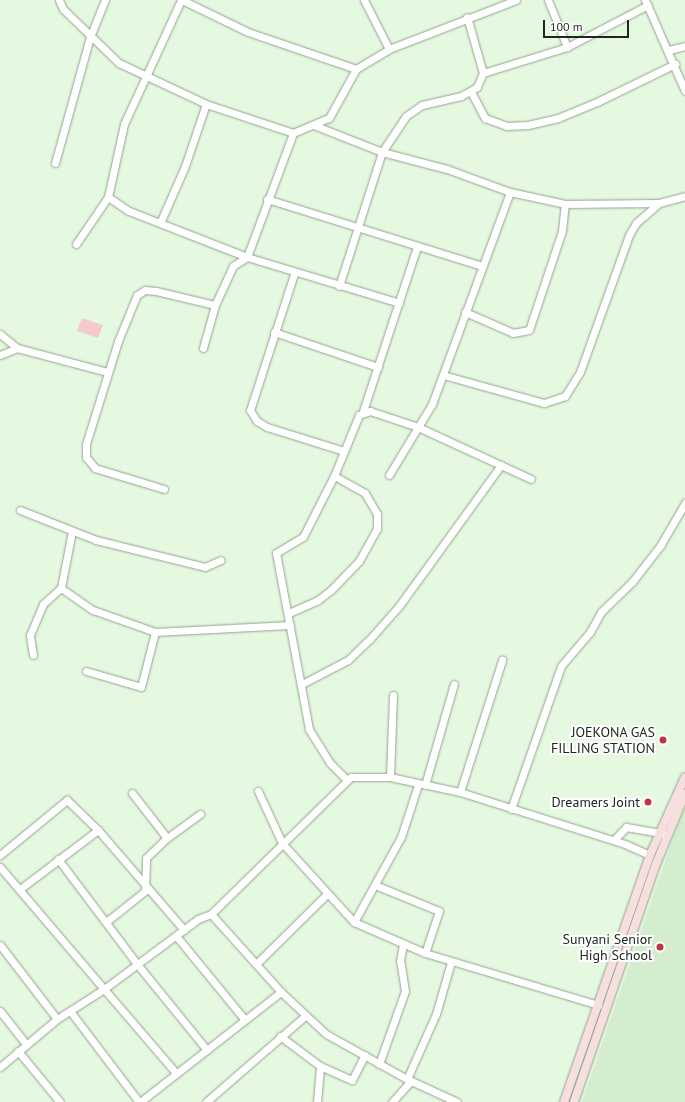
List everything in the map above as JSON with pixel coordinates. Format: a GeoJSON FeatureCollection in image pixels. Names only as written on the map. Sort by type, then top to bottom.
{"type":"FeatureCollection","features":[{"type":"Feature","properties":{"kind":"main road"},"geometry":{"type":"LineString","coordinates":[[574,1102],[663,834],[685,777]]}},
{"type":"Feature","properties":{"kind":"main road"},"geometry":{"type":"LineString","coordinates":[[564,1102],[650,855],[685,794]]}},
{"type":"Feature","properties":{"kind":"street"},"geometry":{"type":"LineString","coordinates":[[59,0],[63,9],[90,37],[119,63],[145,77],[206,104],[293,134],[316,126],[329,118],[337,108],[356,69],[389,48],[467,17],[516,0]]}},
{"type":"Feature","properties":{"kind":"street"},"geometry":{"type":"LineString","coordinates":[[55,163],[90,37],[105,0]]}},
{"type":"Feature","properties":{"kind":"street"},"geometry":{"type":"LineString","coordinates":[[76,244],[108,197],[124,124],[181,0],[248,32],[356,69]]}},
{"type":"Feature","properties":{"kind":"street"},"geometry":{"type":"LineString","coordinates":[[364,0],[389,48]]}},
{"type":"Feature","properties":{"kind":"street"},"geometry":{"type":"LineString","coordinates":[[548,0],[566,47]]}},
{"type":"Feature","properties":{"kind":"street"},"geometry":{"type":"LineString","coordinates":[[339,286],[382,152],[414,108],[471,92],[482,73],[566,47],[646,2],[669,50],[685,91]]}},
{"type":"Feature","properties":{"kind":"street"},"geometry":{"type":"LineString","coordinates":[[467,17],[482,73]]}},
{"type":"Feature","properties":{"kind":"street"},"geometry":{"type":"LineString","coordinates":[[669,50],[685,46]]}},
{"type":"Feature","properties":{"kind":"street"},"geometry":{"type":"LineString","coordinates":[[471,92],[485,118],[507,126],[528,125],[558,118],[600,101],[674,64]]}},
{"type":"Feature","properties":{"kind":"street"},"geometry":{"type":"LineString","coordinates":[[160,224],[185,166],[206,104]]}},
{"type":"Feature","properties":{"kind":"street"},"geometry":{"type":"LineString","coordinates":[[316,126],[382,152],[457,172],[510,192],[565,204],[658,203],[685,195]]}},
{"type":"Feature","properties":{"kind":"street"},"geometry":{"type":"LineString","coordinates":[[203,348],[215,305],[233,266],[247,257],[267,199],[293,134]]}},
{"type":"Feature","properties":{"kind":"street"},"geometry":{"type":"LineString","coordinates":[[389,475],[432,404],[510,192]]}},
{"type":"Feature","properties":{"kind":"street"},"geometry":{"type":"LineString","coordinates":[[108,197],[129,211],[247,257],[294,274],[399,303]]}},
{"type":"Feature","properties":{"kind":"street"},"geometry":{"type":"LineString","coordinates":[[267,199],[358,229],[482,266]]}},
{"type":"Feature","properties":{"kind":"street"},"geometry":{"type":"LineString","coordinates":[[443,375],[544,403],[565,396],[580,372],[629,235],[636,223],[658,203]]}},
{"type":"Feature","properties":{"kind":"street"},"geometry":{"type":"LineString","coordinates":[[465,312],[513,333],[528,330],[562,231],[565,204]]}},
{"type":"Feature","properties":{"kind":"street"},"geometry":{"type":"LineString","coordinates":[[346,779],[330,763],[309,729],[289,613],[276,553],[303,536],[334,476],[359,415],[364,411],[417,247]]}},
{"type":"Feature","properties":{"kind":"street"},"geometry":{"type":"LineString","coordinates":[[294,274],[251,400],[252,415],[267,427],[344,451]]}},
{"type":"Feature","properties":{"kind":"street"},"geometry":{"type":"LineString","coordinates":[[164,489],[95,468],[86,457],[86,444],[107,372],[132,302],[140,292],[156,291],[215,305]]}},
{"type":"Feature","properties":{"kind":"street"},"geometry":{"type":"LineString","coordinates":[[274,332],[378,367]]}},
{"type":"Feature","properties":{"kind":"street"},"geometry":{"type":"LineString","coordinates":[[0,334],[17,348],[107,372]]}},
{"type":"Feature","properties":{"kind":"street"},"geometry":{"type":"LineString","coordinates":[[0,355],[17,348]]}},
{"type":"Feature","properties":{"kind":"street"},"geometry":{"type":"LineString","coordinates":[[364,411],[418,427],[531,479]]}},
{"type":"Feature","properties":{"kind":"street"},"geometry":{"type":"LineString","coordinates":[[302,684],[348,660],[369,640],[398,606],[501,465]]}},
{"type":"Feature","properties":{"kind":"street"},"geometry":{"type":"LineString","coordinates":[[289,613],[318,600],[331,590],[359,561],[377,529],[377,514],[365,493],[334,476]]}},
{"type":"Feature","properties":{"kind":"street"},"geometry":{"type":"LineString","coordinates":[[511,809],[561,666],[590,632],[601,612],[632,582],[660,546],[685,503]]}},
{"type":"Feature","properties":{"kind":"street"},"geometry":{"type":"LineString","coordinates":[[20,510],[96,540],[205,567],[221,560]]}},
{"type":"Feature","properties":{"kind":"street"},"geometry":{"type":"LineString","coordinates":[[33,655],[30,635],[43,604],[61,588],[72,531]]}},
{"type":"Feature","properties":{"kind":"street"},"geometry":{"type":"LineString","coordinates":[[61,588],[93,610],[155,632],[290,625]]}},
{"type":"Feature","properties":{"kind":"street"},"geometry":{"type":"LineString","coordinates":[[86,671],[141,687],[155,632]]}},
{"type":"Feature","properties":{"kind":"street"},"geometry":{"type":"LineString","coordinates":[[460,792],[502,660]]}},
{"type":"Feature","properties":{"kind":"street"},"geometry":{"type":"LineString","coordinates":[[354,922],[402,837],[422,785],[454,684]]}},
{"type":"Feature","properties":{"kind":"street"},"geometry":{"type":"LineString","coordinates":[[390,777],[392,695]]}},
{"type":"Feature","properties":{"kind":"street"},"geometry":{"type":"LineString","coordinates":[[0,1067],[57,1019],[104,989],[136,964],[177,937],[184,930],[211,914],[346,779],[357,775],[390,777],[460,792],[614,840],[650,855]]}},
{"type":"Feature","properties":{"kind":"street"},"geometry":{"type":"LineString","coordinates":[[258,791],[282,843],[354,922],[403,944],[451,962],[598,1005]]}},
{"type":"Feature","properties":{"kind":"street"},"geometry":{"type":"LineString","coordinates":[[132,793],[167,838]]}},
{"type":"Feature","properties":{"kind":"street"},"geometry":{"type":"LineString","coordinates":[[0,855],[67,800],[98,830],[146,882],[184,930]]}},
{"type":"Feature","properties":{"kind":"street"},"geometry":{"type":"LineString","coordinates":[[106,922],[141,896],[146,882],[144,868],[146,858],[167,838],[200,814]]}},
{"type":"Feature","properties":{"kind":"street"},"geometry":{"type":"LineString","coordinates":[[614,840],[626,827],[663,834]]}},
{"type":"Feature","properties":{"kind":"street"},"geometry":{"type":"LineString","coordinates":[[20,889],[98,830]]}},
{"type":"Feature","properties":{"kind":"street"},"geometry":{"type":"LineString","coordinates":[[58,860],[106,922],[136,964],[207,1050]]}},
{"type":"Feature","properties":{"kind":"street"},"geometry":{"type":"LineString","coordinates":[[0,867],[176,1073]]}},
{"type":"Feature","properties":{"kind":"street"},"geometry":{"type":"LineString","coordinates":[[375,886],[440,911],[425,953]]}},
{"type":"Feature","properties":{"kind":"street"},"geometry":{"type":"LineString","coordinates":[[256,964],[327,894]]}},
{"type":"Feature","properties":{"kind":"street"},"geometry":{"type":"LineString","coordinates":[[211,914],[281,992],[326,1034],[409,1080],[457,1102]]}},
{"type":"Feature","properties":{"kind":"street"},"geometry":{"type":"LineString","coordinates":[[177,937],[245,1020]]}},
{"type":"Feature","properties":{"kind":"street"},"geometry":{"type":"LineString","coordinates":[[380,1064],[405,991],[400,961],[403,944]]}},
{"type":"Feature","properties":{"kind":"street"},"geometry":{"type":"LineString","coordinates":[[0,945],[57,1019]]}},
{"type":"Feature","properties":{"kind":"street"},"geometry":{"type":"LineString","coordinates":[[392,1102],[409,1080],[436,1014],[451,962]]}},
{"type":"Feature","properties":{"kind":"street"},"geometry":{"type":"LineString","coordinates":[[70,1011],[143,1101],[176,1073],[281,992]]}},
{"type":"Feature","properties":{"kind":"street"},"geometry":{"type":"LineString","coordinates":[[0,1011],[26,1044]]}},
{"type":"Feature","properties":{"kind":"street"},"geometry":{"type":"LineString","coordinates":[[206,1102],[280,1036],[305,1016]]}},
{"type":"Feature","properties":{"kind":"street"},"geometry":{"type":"LineString","coordinates":[[280,1036],[320,1066],[352,1080],[365,1055]]}},
{"type":"Feature","properties":{"kind":"street"},"geometry":{"type":"LineString","coordinates":[[18,1051],[60,1102]]}},
{"type":"Feature","properties":{"kind":"street"},"geometry":{"type":"LineString","coordinates":[[317,1102],[320,1066]]}},
{"type":"Feature","properties":{"kind":"shaded area"},"geometry":{"type":"Polygon","coordinates":[[[82,318],[103,325],[98,338],[77,331],[82,318]]]}},
{"type":"Feature","properties":{"kind":"shaded area","name":"Sunyani Senior High School"},"geometry":{"type":"Polygon","coordinates":[[[685,806],[685,1102],[582,1102],[681,815],[685,806]]]}},
{"type":"Feature","properties":{"kind":"place","name":"JOEKONA GAS FILLING STATION"},"geometry":{"type":"Point","coordinates":[663,740]}},
{"type":"Feature","properties":{"kind":"place","name":"Dreamers Joint"},"geometry":{"type":"Point","coordinates":[648,802]}},
{"type":"Feature","properties":{"kind":"place","name":"Sunyani Senior High School"},"geometry":{"type":"Point","coordinates":[660,947]}}]}
